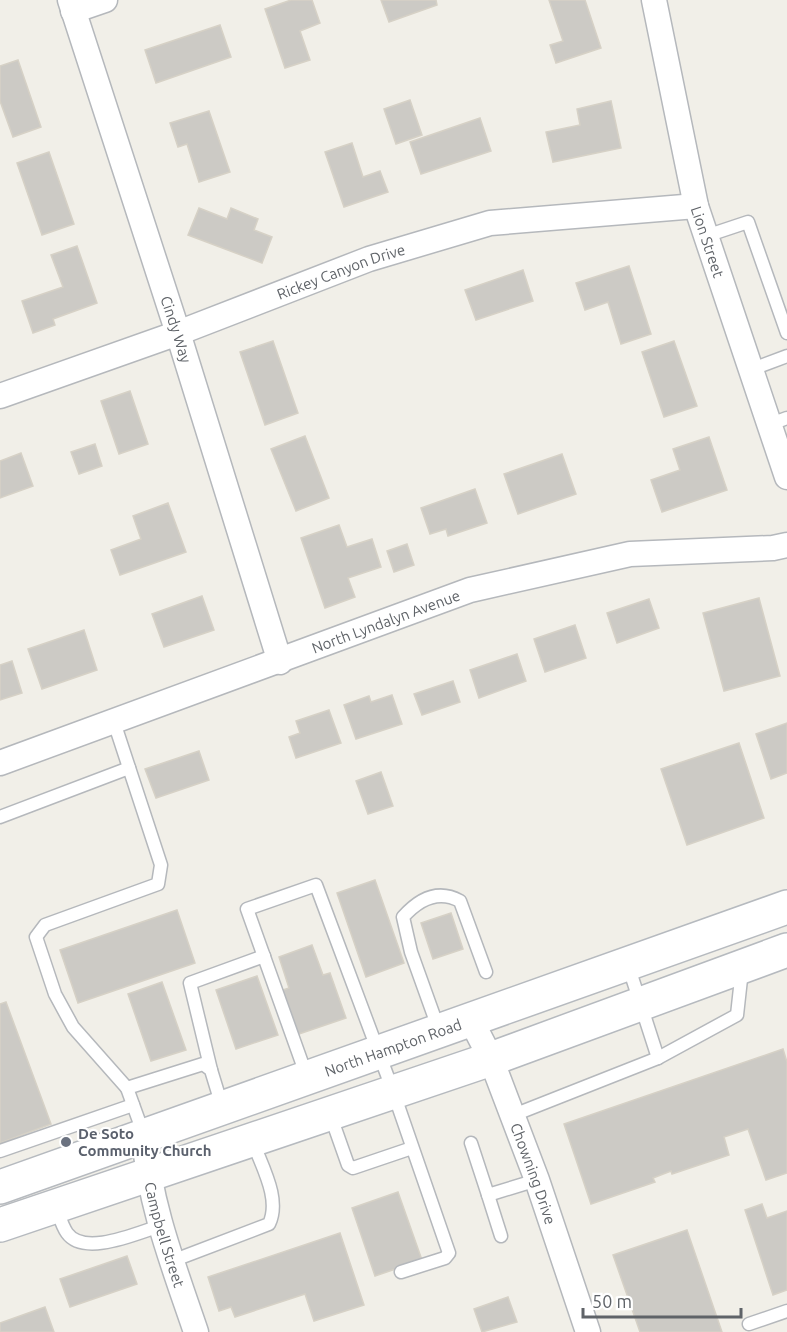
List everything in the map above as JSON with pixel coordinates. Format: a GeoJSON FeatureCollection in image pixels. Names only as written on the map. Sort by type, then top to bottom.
{"type":"FeatureCollection","features":[{"type":"Feature","properties":{"kind":"main road","name":"North Hampton Road"},"geometry":{"type":"LineString","coordinates":[[8,1184],[787,907]]}},
{"type":"Feature","properties":{"kind":"main road"},"geometry":{"type":"LineString","coordinates":[[708,935],[731,970]]}},
{"type":"Feature","properties":{"kind":"main road"},"geometry":{"type":"LineString","coordinates":[[8,1184],[28,1216],[147,1173],[491,1059],[731,970],[785,954]]}},
{"type":"Feature","properties":{"kind":"street"},"geometry":{"type":"LineString","coordinates":[[71,6],[105,0]]}},
{"type":"Feature","properties":{"kind":"street","name":"Lion Street"},"geometry":{"type":"LineString","coordinates":[[654,0],[696,206],[750,370],[777,422],[787,477]]}},
{"type":"Feature","properties":{"kind":"street","name":"Cindy Way"},"geometry":{"type":"LineString","coordinates":[[71,6],[178,333],[279,662]]}},
{"type":"Feature","properties":{"kind":"street","name":"Rickey Canyon Drive"},"geometry":{"type":"LineString","coordinates":[[0,396],[178,333],[369,260],[490,223],[696,206]]}},
{"type":"Feature","properties":{"kind":"street","name":"North Lyndalyn Avenue"},"geometry":{"type":"LineString","coordinates":[[0,763],[470,590],[564,567],[630,554],[772,548],[787,545]]}},
{"type":"Feature","properties":{"kind":"street","name":"Chowning Drive"},"geometry":{"type":"LineString","coordinates":[[471,1020],[491,1059],[537,1180],[588,1332]]}},
{"type":"Feature","properties":{"kind":"street","name":"Campbell Street"},"geometry":{"type":"LineString","coordinates":[[144,1135],[147,1173],[160,1226],[196,1332]]}},
{"type":"Feature","properties":{"kind":"lane"},"geometry":{"type":"LineString","coordinates":[[706,236],[748,222],[787,333]]}},
{"type":"Feature","properties":{"kind":"lane"},"geometry":{"type":"LineString","coordinates":[[750,370],[787,356]]}},
{"type":"Feature","properties":{"kind":"lane"},"geometry":{"type":"LineString","coordinates":[[114,722],[161,866],[158,884],[45,925],[36,937],[55,994],[73,1027],[127,1088],[144,1135]]}},
{"type":"Feature","properties":{"kind":"lane"},"geometry":{"type":"LineString","coordinates":[[0,817],[129,768]]}},
{"type":"Feature","properties":{"kind":"lane"},"geometry":{"type":"LineString","coordinates":[[307,1077],[247,909],[316,885],[379,1052],[449,1253],[445,1258],[401,1272]]}},
{"type":"Feature","properties":{"kind":"lane"},"geometry":{"type":"LineString","coordinates":[[439,1030],[411,952],[403,917],[414,904],[434,895],[448,894],[460,901],[486,972]]}},
{"type":"Feature","properties":{"kind":"lane"},"geometry":{"type":"LineString","coordinates":[[223,1107],[211,1070],[190,983],[264,956]]}},
{"type":"Feature","properties":{"kind":"lane"},"geometry":{"type":"LineString","coordinates":[[627,964],[658,1058]]}},
{"type":"Feature","properties":{"kind":"lane"},"geometry":{"type":"LineString","coordinates":[[511,1116],[658,1058],[737,1016],[731,970]]}},
{"type":"Feature","properties":{"kind":"lane"},"geometry":{"type":"LineString","coordinates":[[127,1088],[202,1064],[211,1070]]}},
{"type":"Feature","properties":{"kind":"lane"},"geometry":{"type":"LineString","coordinates":[[0,1151],[133,1105]]}},
{"type":"Feature","properties":{"kind":"lane"},"geometry":{"type":"LineString","coordinates":[[330,1112],[348,1165],[353,1168],[412,1148]]}},
{"type":"Feature","properties":{"kind":"lane"},"geometry":{"type":"LineString","coordinates":[[172,1261],[269,1224],[274,1214],[274,1201],[252,1139]]}},
{"type":"Feature","properties":{"kind":"lane"},"geometry":{"type":"LineString","coordinates":[[471,1143],[501,1236]]}},
{"type":"Feature","properties":{"kind":"lane"},"geometry":{"type":"LineString","coordinates":[[489,1196],[537,1180]]}},
{"type":"Feature","properties":{"kind":"lane"},"geometry":{"type":"LineString","coordinates":[[28,1216],[81,1242],[98,1244],[160,1226]]}},
{"type":"Feature","properties":{"kind":"lane"},"geometry":{"type":"LineString","coordinates":[[748,1324],[787,1311]]}},
{"type":"Feature","properties":{"kind":"building"},"geometry":{"type":"Polygon","coordinates":[[[291,0],[312,0],[320,23],[300,31],[310,60],[285,68],[265,9],[291,0]]]}},
{"type":"Feature","properties":{"kind":"building"},"geometry":{"type":"Polygon","coordinates":[[[381,0],[436,0],[437,5],[389,22],[381,0]]]}},
{"type":"Feature","properties":{"kind":"building"},"geometry":{"type":"Polygon","coordinates":[[[549,0],[585,0],[601,48],[556,63],[550,45],[563,41],[549,0]]]}},
{"type":"Feature","properties":{"kind":"building"},"geometry":{"type":"Polygon","coordinates":[[[220,25],[231,57],[156,83],[145,50],[220,25]]]}},
{"type":"Feature","properties":{"kind":"building"},"geometry":{"type":"Polygon","coordinates":[[[18,60],[41,127],[13,137],[0,101],[0,66],[18,60]]]}},
{"type":"Feature","properties":{"kind":"building"},"geometry":{"type":"Polygon","coordinates":[[[410,100],[422,135],[396,144],[384,109],[410,100]]]}},
{"type":"Feature","properties":{"kind":"building"},"geometry":{"type":"Polygon","coordinates":[[[611,101],[621,148],[553,162],[546,132],[580,125],[577,109],[611,101]]]}},
{"type":"Feature","properties":{"kind":"building"},"geometry":{"type":"Polygon","coordinates":[[[209,111],[230,172],[199,182],[187,144],[178,147],[170,123],[209,111]]]}},
{"type":"Feature","properties":{"kind":"building"},"geometry":{"type":"Polygon","coordinates":[[[480,118],[491,151],[421,174],[410,142],[480,118]]]}},
{"type":"Feature","properties":{"kind":"building"},"geometry":{"type":"Polygon","coordinates":[[[352,143],[363,177],[380,171],[388,192],[344,207],[325,152],[352,143]]]}},
{"type":"Feature","properties":{"kind":"building"},"geometry":{"type":"Polygon","coordinates":[[[49,152],[74,224],[42,235],[17,163],[49,152]]]}},
{"type":"Feature","properties":{"kind":"building"},"geometry":{"type":"Polygon","coordinates":[[[199,208],[227,219],[231,208],[258,219],[254,230],[272,237],[262,263],[188,235],[199,208]]]}},
{"type":"Feature","properties":{"kind":"building"},"geometry":{"type":"Polygon","coordinates":[[[77,246],[97,303],[53,319],[55,325],[33,333],[22,301],[63,287],[51,255],[77,246]]]}},
{"type":"Feature","properties":{"kind":"building"},"geometry":{"type":"Polygon","coordinates":[[[629,266],[651,334],[621,344],[608,302],[585,310],[576,283],[629,266]]]}},
{"type":"Feature","properties":{"kind":"building"},"geometry":{"type":"Polygon","coordinates":[[[523,270],[533,301],[476,320],[465,290],[523,270]]]}},
{"type":"Feature","properties":{"kind":"building"},"geometry":{"type":"Polygon","coordinates":[[[273,341],[298,413],[265,425],[240,352],[273,341]]]}},
{"type":"Feature","properties":{"kind":"building"},"geometry":{"type":"Polygon","coordinates":[[[674,341],[697,406],[664,417],[642,352],[674,341]]]}},
{"type":"Feature","properties":{"kind":"building"},"geometry":{"type":"Polygon","coordinates":[[[130,391],[148,444],[119,454],[101,401],[130,391]]]}},
{"type":"Feature","properties":{"kind":"building"},"geometry":{"type":"Polygon","coordinates":[[[305,436],[329,498],[296,511],[271,449],[305,436]]]}},
{"type":"Feature","properties":{"kind":"building"},"geometry":{"type":"Polygon","coordinates":[[[709,437],[727,490],[662,512],[651,480],[680,470],[673,449],[709,437]]]}},
{"type":"Feature","properties":{"kind":"building"},"geometry":{"type":"Polygon","coordinates":[[[95,444],[102,466],[79,474],[71,452],[95,444]]]}},
{"type":"Feature","properties":{"kind":"building"},"geometry":{"type":"Polygon","coordinates":[[[21,453],[33,486],[0,498],[0,461],[21,453]]]}},
{"type":"Feature","properties":{"kind":"building"},"geometry":{"type":"Polygon","coordinates":[[[562,454],[576,494],[518,514],[504,474],[562,454]]]}},
{"type":"Feature","properties":{"kind":"building"},"geometry":{"type":"Polygon","coordinates":[[[475,489],[487,523],[448,536],[446,529],[430,534],[421,508],[475,489]]]}},
{"type":"Feature","properties":{"kind":"building"},"geometry":{"type":"Polygon","coordinates":[[[168,503],[186,552],[120,575],[111,550],[141,539],[133,516],[168,503]]]}},
{"type":"Feature","properties":{"kind":"building"},"geometry":{"type":"Polygon","coordinates":[[[339,525],[347,547],[372,539],[381,567],[348,578],[355,597],[325,608],[301,538],[339,525]]]}},
{"type":"Feature","properties":{"kind":"building"},"geometry":{"type":"Polygon","coordinates":[[[407,544],[414,565],[394,572],[387,551],[407,544]]]}},
{"type":"Feature","properties":{"kind":"building"},"geometry":{"type":"Polygon","coordinates":[[[202,596],[214,630],[164,647],[152,614],[202,596]]]}},
{"type":"Feature","properties":{"kind":"building"},"geometry":{"type":"Polygon","coordinates":[[[759,598],[780,676],[724,691],[703,613],[759,598]]]}},
{"type":"Feature","properties":{"kind":"building"},"geometry":{"type":"Polygon","coordinates":[[[649,599],[659,628],[617,643],[607,613],[649,599]]]}},
{"type":"Feature","properties":{"kind":"building"},"geometry":{"type":"Polygon","coordinates":[[[575,625],[586,658],[545,672],[534,639],[575,625]]]}},
{"type":"Feature","properties":{"kind":"building"},"geometry":{"type":"Polygon","coordinates":[[[84,630],[97,670],[42,689],[28,649],[84,630]]]}},
{"type":"Feature","properties":{"kind":"building"},"geometry":{"type":"Polygon","coordinates":[[[517,654],[526,681],[479,698],[470,670],[517,654]]]}},
{"type":"Feature","properties":{"kind":"building"},"geometry":{"type":"Polygon","coordinates":[[[12,661],[22,693],[0,700],[0,665],[12,661]]]}},
{"type":"Feature","properties":{"kind":"building"},"geometry":{"type":"Polygon","coordinates":[[[453,681],[460,702],[422,715],[414,694],[453,681]]]}},
{"type":"Feature","properties":{"kind":"building"},"geometry":{"type":"Polygon","coordinates":[[[392,695],[402,724],[356,739],[344,705],[369,696],[371,702],[392,695]]]}},
{"type":"Feature","properties":{"kind":"building"},"geometry":{"type":"Polygon","coordinates":[[[329,710],[341,743],[296,758],[289,737],[300,733],[296,721],[329,710]]]}},
{"type":"Feature","properties":{"kind":"building"},"geometry":{"type":"Polygon","coordinates":[[[787,723],[787,773],[771,779],[756,734],[787,723]]]}},
{"type":"Feature","properties":{"kind":"building"},"geometry":{"type":"Polygon","coordinates":[[[739,743],[764,818],[687,845],[661,769],[739,743]]]}},
{"type":"Feature","properties":{"kind":"building"},"geometry":{"type":"Polygon","coordinates":[[[199,751],[209,780],[156,798],[145,769],[199,751]]]}},
{"type":"Feature","properties":{"kind":"building"},"geometry":{"type":"Polygon","coordinates":[[[381,772],[393,806],[368,814],[356,781],[381,772]]]}},
{"type":"Feature","properties":{"kind":"building"},"geometry":{"type":"Polygon","coordinates":[[[375,880],[404,963],[366,977],[337,893],[375,880]]]}},
{"type":"Feature","properties":{"kind":"building"},"geometry":{"type":"Polygon","coordinates":[[[177,910],[195,963],[78,1003],[60,950],[177,910]]]}},
{"type":"Feature","properties":{"kind":"building"},"geometry":{"type":"Polygon","coordinates":[[[451,913],[463,949],[433,959],[421,923],[451,913]]]}},
{"type":"Feature","properties":{"kind":"building"},"geometry":{"type":"Polygon","coordinates":[[[312,945],[323,975],[330,973],[346,1018],[296,1035],[280,991],[289,988],[279,957],[312,945]]]}},
{"type":"Feature","properties":{"kind":"building"},"geometry":{"type":"Polygon","coordinates":[[[257,976],[278,1035],[236,1049],[216,990],[257,976]]]}},
{"type":"Feature","properties":{"kind":"building"},"geometry":{"type":"Polygon","coordinates":[[[162,982],[186,1050],[151,1061],[128,994],[162,982]]]}},
{"type":"Feature","properties":{"kind":"building"},"geometry":{"type":"Polygon","coordinates":[[[6,1002],[51,1124],[0,1143],[0,1004],[6,1002]]]}},
{"type":"Feature","properties":{"kind":"building"},"geometry":{"type":"Polygon","coordinates":[[[783,1049],[787,1062],[787,1173],[766,1180],[748,1129],[724,1137],[729,1155],[672,1174],[671,1171],[653,1178],[655,1182],[591,1204],[564,1124],[783,1049]]]}},
{"type":"Feature","properties":{"kind":"building"},"geometry":{"type":"Polygon","coordinates":[[[398,1192],[422,1260],[375,1276],[352,1208],[398,1192]]]}},
{"type":"Feature","properties":{"kind":"building"},"geometry":{"type":"Polygon","coordinates":[[[762,1204],[767,1218],[787,1211],[787,1290],[773,1295],[745,1210],[762,1204]]]}},
{"type":"Feature","properties":{"kind":"building"},"geometry":{"type":"Polygon","coordinates":[[[687,1230],[722,1332],[640,1332],[613,1255],[687,1230]]]}},
{"type":"Feature","properties":{"kind":"building"},"geometry":{"type":"Polygon","coordinates":[[[340,1233],[364,1305],[314,1321],[305,1294],[235,1317],[231,1307],[219,1311],[208,1277],[340,1233]]]}},
{"type":"Feature","properties":{"kind":"building"},"geometry":{"type":"Polygon","coordinates":[[[127,1256],[137,1284],[70,1307],[60,1279],[127,1256]]]}},
{"type":"Feature","properties":{"kind":"building"},"geometry":{"type":"Polygon","coordinates":[[[508,1297],[517,1322],[482,1332],[474,1309],[508,1297]]]}},
{"type":"Feature","properties":{"kind":"building"},"geometry":{"type":"Polygon","coordinates":[[[45,1307],[54,1332],[0,1332],[0,1323],[45,1307]]]}},
{"type":"Feature","properties":{"kind":"place","name":"De Soto Community Church"},"geometry":{"type":"Point","coordinates":[66,1142]}}]}
